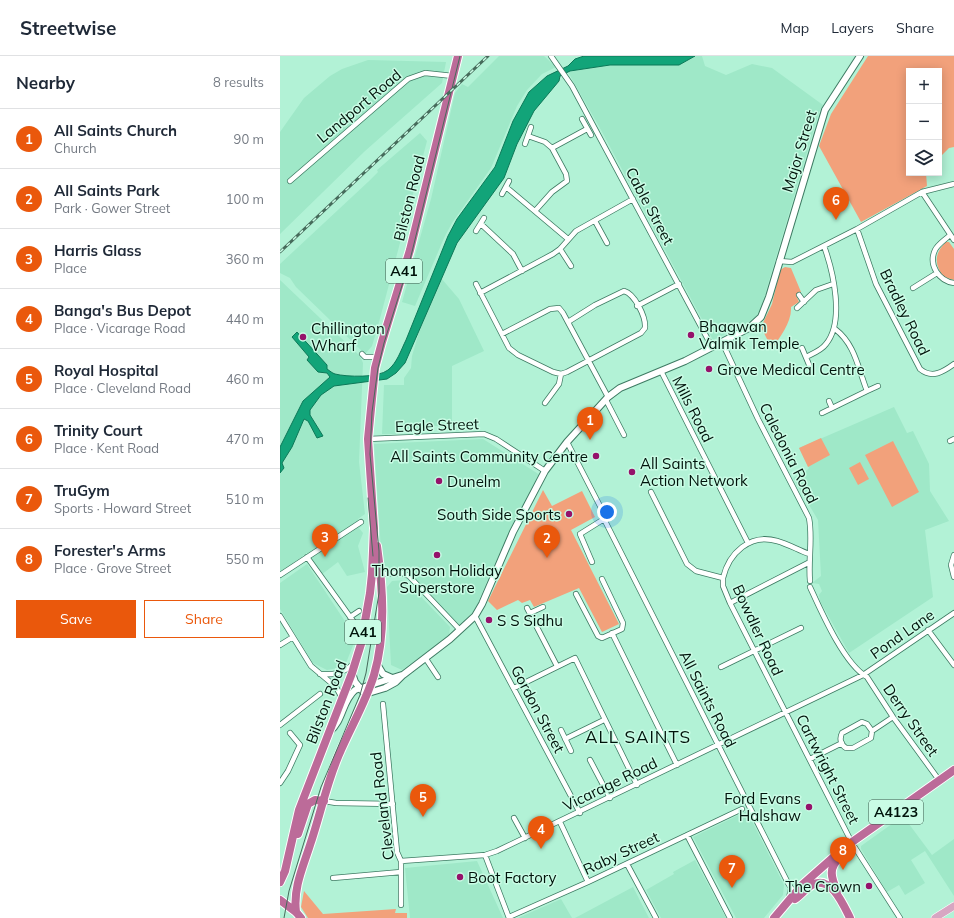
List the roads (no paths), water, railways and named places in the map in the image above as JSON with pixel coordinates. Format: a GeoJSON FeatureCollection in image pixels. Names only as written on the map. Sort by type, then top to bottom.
{"type":"FeatureCollection","features":[{"type":"Feature","properties":{"kind":"highway","name":"Bilston Road"},"geometry":{"type":"LineString","coordinates":[[299,915],[296,890],[340,751],[363,691],[370,686],[377,664],[382,626],[380,574],[374,528],[368,439],[373,384],[378,357],[410,250],[458,56]]}},
{"type":"Feature","properties":{"kind":"highway","name":"Bilston Road"},"geometry":{"type":"LineString","coordinates":[[280,882],[285,871],[299,810],[357,659],[370,593],[374,528]]}},
{"type":"Feature","properties":{"kind":"highway","name":"A4123"},"geometry":{"type":"LineString","coordinates":[[782,910],[802,885],[845,847],[954,770]]}},
{"type":"Feature","properties":{"kind":"highway"},"geometry":{"type":"LineString","coordinates":[[285,871],[292,857],[307,806],[315,800],[324,800]]}},
{"type":"Feature","properties":{"kind":"highway","name":"A4123"},"geometry":{"type":"LineString","coordinates":[[839,898],[831,877],[831,870],[833,864],[848,850],[851,844]]}},
{"type":"Feature","properties":{"kind":"highway","name":"A4123"},"geometry":{"type":"LineString","coordinates":[[774,918],[811,885],[817,883],[833,889],[850,918]]}},
{"type":"Feature","properties":{"kind":"highway"},"geometry":{"type":"LineString","coordinates":[[280,900],[299,915]]}},
{"type":"Feature","properties":{"kind":"main road"},"geometry":{"type":"LineString","coordinates":[[934,918],[954,906]]}},
{"type":"Feature","properties":{"kind":"street","name":"Cable Street"},"geometry":{"type":"LineString","coordinates":[[551,56],[567,77],[712,347]]}},
{"type":"Feature","properties":{"kind":"street","name":"Major Street"},"geometry":{"type":"LineString","coordinates":[[403,674],[426,658],[475,616],[482,604],[513,532],[545,471],[566,442],[607,398],[620,388],[661,371],[749,328],[761,317],[825,110],[860,56]]}},
{"type":"Feature","properties":{"kind":"street","name":"Landport Road"},"geometry":{"type":"LineString","coordinates":[[290,181],[408,79],[425,73],[453,76]]}},
{"type":"Feature","properties":{"kind":"street"},"geometry":{"type":"LineString","coordinates":[[582,118],[591,135]]}},
{"type":"Feature","properties":{"kind":"street"},"geometry":{"type":"LineString","coordinates":[[525,144],[531,127]]}},
{"type":"Feature","properties":{"kind":"street"},"geometry":{"type":"LineString","coordinates":[[552,148],[587,129]]}},
{"type":"Feature","properties":{"kind":"street"},"geometry":{"type":"LineString","coordinates":[[528,136],[545,142],[552,148],[566,174],[567,181],[552,192],[535,212]]}},
{"type":"Feature","properties":{"kind":"street"},"geometry":{"type":"LineString","coordinates":[[502,194],[509,181]]}},
{"type":"Feature","properties":{"kind":"street"},"geometry":{"type":"LineString","coordinates":[[779,261],[792,262],[856,230],[922,192],[954,184]]}},
{"type":"Feature","properties":{"kind":"street"},"geometry":{"type":"LineString","coordinates":[[506,187],[568,239]]}},
{"type":"Feature","properties":{"kind":"street"},"geometry":{"type":"LineString","coordinates":[[922,192],[954,240]]}},
{"type":"Feature","properties":{"kind":"street"},"geometry":{"type":"LineString","coordinates":[[480,293],[560,249],[576,231],[633,199]]}},
{"type":"Feature","properties":{"kind":"street"},"geometry":{"type":"LineString","coordinates":[[476,230],[484,218]]}},
{"type":"Feature","properties":{"kind":"street"},"geometry":{"type":"LineString","coordinates":[[595,220],[607,243]]}},
{"type":"Feature","properties":{"kind":"street"},"geometry":{"type":"LineString","coordinates":[[480,224],[513,254],[522,271]]}},
{"type":"Feature","properties":{"kind":"street","name":"Bradley Road"},"geometry":{"type":"LineString","coordinates":[[856,230],[876,284],[920,369],[933,375],[939,374],[954,364]]}},
{"type":"Feature","properties":{"kind":"street"},"geometry":{"type":"LineString","coordinates":[[950,235],[939,244],[935,251],[933,262],[937,273],[945,280],[954,283]]}},
{"type":"Feature","properties":{"kind":"street"},"geometry":{"type":"LineString","coordinates":[[806,357],[826,344],[835,329],[836,310],[832,268],[824,246]]}},
{"type":"Feature","properties":{"kind":"street"},"geometry":{"type":"LineString","coordinates":[[560,249],[571,266]]}},
{"type":"Feature","properties":{"kind":"street"},"geometry":{"type":"LineString","coordinates":[[913,288],[937,273]]}},
{"type":"Feature","properties":{"kind":"street"},"geometry":{"type":"LineString","coordinates":[[476,284],[502,334],[513,351],[553,372],[561,374],[644,330],[645,321],[630,294],[621,292],[595,305],[568,322]]}},
{"type":"Feature","properties":{"kind":"street"},"geometry":{"type":"LineString","coordinates":[[637,306],[679,284]]}},
{"type":"Feature","properties":{"kind":"street"},"geometry":{"type":"LineString","coordinates":[[796,308],[816,290],[833,284]]}},
{"type":"Feature","properties":{"kind":"street"},"geometry":{"type":"LineString","coordinates":[[799,294],[804,302]]}},
{"type":"Feature","properties":{"kind":"street"},"geometry":{"type":"LineString","coordinates":[[502,334],[556,307],[561,310],[607,398],[624,435]]}},
{"type":"Feature","properties":{"kind":"street"},"geometry":{"type":"LineString","coordinates":[[835,329],[845,336],[854,352],[868,391]]}},
{"type":"Feature","properties":{"kind":"street","name":"Caledonia Road"},"geometry":{"type":"LineString","coordinates":[[722,342],[758,419],[807,512],[811,531],[808,563],[810,581]]}},
{"type":"Feature","properties":{"kind":"street"},"geometry":{"type":"LineString","coordinates":[[802,348],[810,367]]}},
{"type":"Feature","properties":{"kind":"street"},"geometry":{"type":"LineString","coordinates":[[362,354],[365,356],[378,357]]}},
{"type":"Feature","properties":{"kind":"street","name":"Mills Road"},"geometry":{"type":"LineString","coordinates":[[661,371],[748,543]]}},
{"type":"Feature","properties":{"kind":"street"},"geometry":{"type":"LineString","coordinates":[[545,403],[559,384],[561,374]]}},
{"type":"Feature","properties":{"kind":"street"},"geometry":{"type":"LineString","coordinates":[[822,413],[878,386]]}},
{"type":"Feature","properties":{"kind":"street"},"geometry":{"type":"LineString","coordinates":[[829,401],[832,408]]}},
{"type":"Feature","properties":{"kind":"street","name":"Eagle Street"},"geometry":{"type":"LineString","coordinates":[[368,439],[484,434],[545,471]]}},
{"type":"Feature","properties":{"kind":"street","name":"All Saints Road"},"geometry":{"type":"LineString","coordinates":[[566,442],[602,510],[604,518],[788,883]]}},
{"type":"Feature","properties":{"kind":"street","name":"Bowdler Road"},"geometry":{"type":"LineString","coordinates":[[650,492],[688,564],[696,571],[723,578],[723,586],[730,603],[786,712]]}},
{"type":"Feature","properties":{"kind":"street"},"geometry":{"type":"LineString","coordinates":[[592,562],[580,534],[604,518]]}},
{"type":"Feature","properties":{"kind":"street"},"geometry":{"type":"LineString","coordinates":[[280,575],[360,522]]}},
{"type":"Feature","properties":{"kind":"street"},"geometry":{"type":"LineString","coordinates":[[723,578],[726,568],[733,555],[748,543],[770,539],[809,554]]}},
{"type":"Feature","properties":{"kind":"street"},"geometry":{"type":"LineString","coordinates":[[954,556],[951,565],[954,577]]}},
{"type":"Feature","properties":{"kind":"street"},"geometry":{"type":"LineString","coordinates":[[307,557],[356,625]]}},
{"type":"Feature","properties":{"kind":"street"},"geometry":{"type":"LineString","coordinates":[[730,603],[808,563]]}},
{"type":"Feature","properties":{"kind":"street"},"geometry":{"type":"LineString","coordinates":[[380,574],[402,573],[409,576],[460,630]]}},
{"type":"Feature","properties":{"kind":"street"},"geometry":{"type":"LineString","coordinates":[[576,594],[598,636],[602,638],[622,629],[623,623],[602,579]]}},
{"type":"Feature","properties":{"kind":"street"},"geometry":{"type":"LineString","coordinates":[[810,587],[842,648],[863,675]]}},
{"type":"Feature","properties":{"kind":"street"},"geometry":{"type":"LineString","coordinates":[[530,613],[543,606]]}},
{"type":"Feature","properties":{"kind":"street"},"geometry":{"type":"LineString","coordinates":[[527,608],[557,666]]}},
{"type":"Feature","properties":{"kind":"street"},"geometry":{"type":"LineString","coordinates":[[350,617],[359,611]]}},
{"type":"Feature","properties":{"kind":"street","name":"Pond Lane"},"geometry":{"type":"LineString","coordinates":[[863,675],[954,613]]}},
{"type":"Feature","properties":{"kind":"street"},"geometry":{"type":"LineString","coordinates":[[280,616],[311,666],[336,687],[342,699]]}},
{"type":"Feature","properties":{"kind":"street","name":"Gordon Street"},"geometry":{"type":"LineString","coordinates":[[475,616],[580,813]]}},
{"type":"Feature","properties":{"kind":"street"},"geometry":{"type":"LineString","coordinates":[[721,667],[801,628]]}},
{"type":"Feature","properties":{"kind":"street"},"geometry":{"type":"LineString","coordinates":[[928,630],[954,665]]}},
{"type":"Feature","properties":{"kind":"street"},"geometry":{"type":"LineString","coordinates":[[612,634],[677,765]]}},
{"type":"Feature","properties":{"kind":"street"},"geometry":{"type":"LineString","coordinates":[[280,645],[293,637]]}},
{"type":"Feature","properties":{"kind":"street"},"geometry":{"type":"LineString","coordinates":[[426,658],[438,677]]}},
{"type":"Feature","properties":{"kind":"street"},"geometry":{"type":"LineString","coordinates":[[514,688],[575,658],[637,785]]}},
{"type":"Feature","properties":{"kind":"street"},"geometry":{"type":"LineString","coordinates":[[320,674],[332,675],[341,673],[357,659]]}},
{"type":"Feature","properties":{"kind":"street"},"geometry":{"type":"LineString","coordinates":[[377,664],[383,674],[392,678]]}},
{"type":"Feature","properties":{"kind":"street"},"geometry":{"type":"LineString","coordinates":[[352,673],[355,682],[363,691]]}},
{"type":"Feature","properties":{"kind":"street"},"geometry":{"type":"LineString","coordinates":[[370,686],[403,674]]}},
{"type":"Feature","properties":{"kind":"street"},"geometry":{"type":"LineString","coordinates":[[330,731],[337,726],[352,693],[388,687],[403,674]]}},
{"type":"Feature","properties":{"kind":"street","name":"Vicarage Road"},"geometry":{"type":"LineString","coordinates":[[401,861],[485,855],[580,813],[863,675]]}},
{"type":"Feature","properties":{"kind":"street","name":"Derry Street"},"geometry":{"type":"LineString","coordinates":[[863,675],[867,677],[893,718],[940,780]]}},
{"type":"Feature","properties":{"kind":"street"},"geometry":{"type":"LineString","coordinates":[[280,725],[320,694]]}},
{"type":"Feature","properties":{"kind":"street","name":"Cleveland Road"},"geometry":{"type":"LineString","coordinates":[[383,704],[393,804],[396,852],[401,861],[401,905]]}},
{"type":"Feature","properties":{"kind":"street","name":"Cartwright Street"},"geometry":{"type":"LineString","coordinates":[[786,712],[851,844],[900,918]]}},
{"type":"Feature","properties":{"kind":"street"},"geometry":{"type":"LineString","coordinates":[[872,731],[893,718]]}},
{"type":"Feature","properties":{"kind":"street"},"geometry":{"type":"LineString","coordinates":[[565,739],[604,720]]}},
{"type":"Feature","properties":{"kind":"street"},"geometry":{"type":"LineString","coordinates":[[862,722],[867,724],[872,731],[871,738],[853,748],[846,748],[840,737],[842,733],[862,722]]}},
{"type":"Feature","properties":{"kind":"street"},"geometry":{"type":"LineString","coordinates":[[561,730],[571,750]]}},
{"type":"Feature","properties":{"kind":"street"},"geometry":{"type":"LineString","coordinates":[[280,783],[288,772],[300,745],[290,732]]}},
{"type":"Feature","properties":{"kind":"street"},"geometry":{"type":"LineString","coordinates":[[810,759],[842,743]]}},
{"type":"Feature","properties":{"kind":"street"},"geometry":{"type":"LineString","coordinates":[[590,760],[610,798]]}},
{"type":"Feature","properties":{"kind":"street"},"geometry":{"type":"LineString","coordinates":[[324,800],[336,803]]}},
{"type":"Feature","properties":{"kind":"street"},"geometry":{"type":"LineString","coordinates":[[321,810],[329,804],[336,803],[393,804]]}},
{"type":"Feature","properties":{"kind":"street","name":"Raby Street"},"geometry":{"type":"LineString","coordinates":[[509,917],[627,864],[742,809]]}},
{"type":"Feature","properties":{"kind":"street"},"geometry":{"type":"LineString","coordinates":[[514,818],[525,838]]}},
{"type":"Feature","properties":{"kind":"street"},"geometry":{"type":"LineString","coordinates":[[560,822],[588,882]]}},
{"type":"Feature","properties":{"kind":"street"},"geometry":{"type":"LineString","coordinates":[[687,835],[730,918]]}},
{"type":"Feature","properties":{"kind":"street"},"geometry":{"type":"LineString","coordinates":[[485,855],[509,917]]}},
{"type":"Feature","properties":{"kind":"street"},"geometry":{"type":"LineString","coordinates":[[627,864],[656,918]]}},
{"type":"Feature","properties":{"kind":"street"},"geometry":{"type":"LineString","coordinates":[[333,878],[401,872]]}},
{"type":"Feature","properties":{"kind":"street"},"geometry":{"type":"LineString","coordinates":[[782,910],[790,894],[788,883],[798,886],[802,885]]}},
{"type":"Feature","properties":{"kind":"tram line"},"geometry":{"type":"LineString","coordinates":[[284,918],[289,891],[321,787],[360,695],[366,673],[379,593],[379,551],[370,454],[372,412],[378,368],[384,343],[410,260],[460,56]]}},
{"type":"Feature","properties":{"kind":"tram line"},"geometry":{"type":"LineString","coordinates":[[368,498],[373,556]]}},
{"type":"Feature","properties":{"kind":"railway"},"geometry":{"type":"LineString","coordinates":[[280,252],[488,56]]}},
{"type":"Feature","properties":{"kind":"place","name":"Trinity Court"},"geometry":{"type":"Point","coordinates":[836,220]}},
{"type":"Feature","properties":{"kind":"place","name":"Bhagwan Valmik Temple"},"geometry":{"type":"Point","coordinates":[691,335]}},
{"type":"Feature","properties":{"kind":"place","name":"Chillington Wharf"},"geometry":{"type":"Point","coordinates":[303,337]}},
{"type":"Feature","properties":{"kind":"place","name":"Grove Medical Centre"},"geometry":{"type":"Point","coordinates":[709,369]}},
{"type":"Feature","properties":{"kind":"place","name":"All Saints Church"},"geometry":{"type":"Point","coordinates":[590,440]}},
{"type":"Feature","properties":{"kind":"place","name":"All Saints Community Centre"},"geometry":{"type":"Point","coordinates":[596,456]}},
{"type":"Feature","properties":{"kind":"place","name":"All Saints Action Network"},"geometry":{"type":"Point","coordinates":[632,472]}},
{"type":"Feature","properties":{"kind":"place","name":"Dunelm"},"geometry":{"type":"Point","coordinates":[439,481]}},
{"type":"Feature","properties":{"kind":"place","name":"South Side Sports"},"geometry":{"type":"Point","coordinates":[569,514]}},
{"type":"Feature","properties":{"kind":"place","name":"Thompson Holiday Superstore"},"geometry":{"type":"Point","coordinates":[437,555]}},
{"type":"Feature","properties":{"kind":"place","name":"Harris Glass"},"geometry":{"type":"Point","coordinates":[325,557]}},
{"type":"Feature","properties":{"kind":"place","name":"All Saints Park"},"geometry":{"type":"Point","coordinates":[547,558]}},
{"type":"Feature","properties":{"kind":"place","name":"S S Sidhu"},"geometry":{"type":"Point","coordinates":[489,620]}},
{"type":"Feature","properties":{"kind":"place","name":"Ford Evans Halshaw"},"geometry":{"type":"Point","coordinates":[809,807]}},
{"type":"Feature","properties":{"kind":"place","name":"Royal Hospital"},"geometry":{"type":"Point","coordinates":[423,817]}},
{"type":"Feature","properties":{"kind":"place","name":"Banga's Bus Depot"},"geometry":{"type":"Point","coordinates":[541,849]}},
{"type":"Feature","properties":{"kind":"place","name":"Forester's Arms"},"geometry":{"type":"Point","coordinates":[843,870]}},
{"type":"Feature","properties":{"kind":"place","name":"Boot Factory"},"geometry":{"type":"Point","coordinates":[460,877]}},
{"type":"Feature","properties":{"kind":"place","name":"The Crown"},"geometry":{"type":"Point","coordinates":[869,886]}},
{"type":"Feature","properties":{"kind":"place","name":"TruGym"},"geometry":{"type":"Point","coordinates":[732,888]}},
{"type":"Feature","properties":{"kind":"district","name":"ALL SAINTS"},"geometry":{"type":"Point","coordinates":[638,736]}}]}
